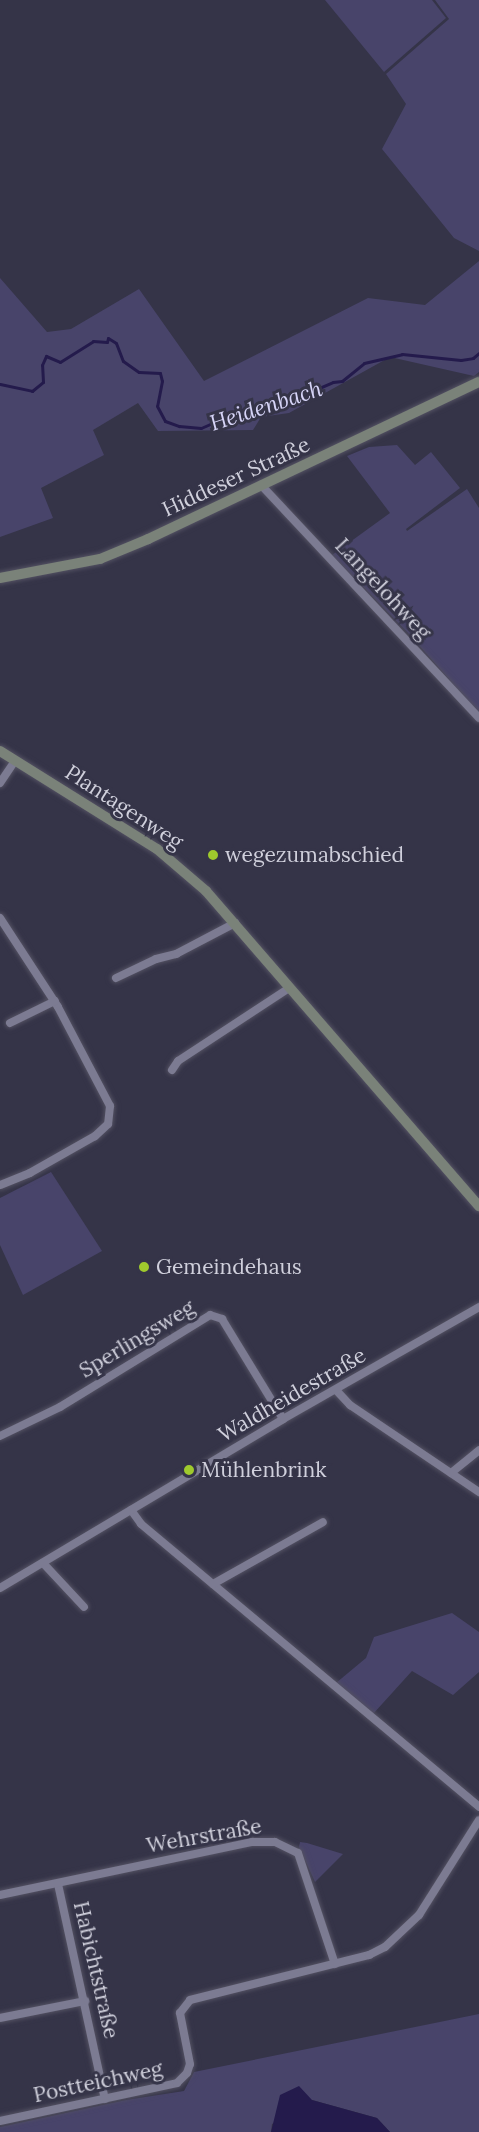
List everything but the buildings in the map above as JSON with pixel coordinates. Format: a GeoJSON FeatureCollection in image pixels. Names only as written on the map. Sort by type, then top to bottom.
{"type":"FeatureCollection","features":[{"type":"Feature","properties":{"kind":"street","name":"Hiddeser Straße"},"geometry":{"type":"LineString","coordinates":[[0,578],[100,559],[148,539],[479,382]]}},
{"type":"Feature","properties":{"kind":"street","name":"Langelohweg"},"geometry":{"type":"LineString","coordinates":[[261,485],[479,718]]}},
{"type":"Feature","properties":{"kind":"street","name":"Plantagenweg"},"geometry":{"type":"LineString","coordinates":[[0,751],[157,849],[199,884],[479,1205]]}},
{"type":"Feature","properties":{"kind":"street"},"geometry":{"type":"LineString","coordinates":[[0,783],[15,761]]}},
{"type":"Feature","properties":{"kind":"street"},"geometry":{"type":"LineString","coordinates":[[0,918],[55,1001],[110,1106],[108,1124],[72,1151],[14,1182],[0,1185]]}},
{"type":"Feature","properties":{"kind":"street"},"geometry":{"type":"LineString","coordinates":[[116,978],[156,959],[176,954],[235,923]]}},
{"type":"Feature","properties":{"kind":"street"},"geometry":{"type":"LineString","coordinates":[[172,1070],[178,1061],[289,988]]}},
{"type":"Feature","properties":{"kind":"street"},"geometry":{"type":"LineString","coordinates":[[10,1023],[55,1001]]}},
{"type":"Feature","properties":{"kind":"street","name":"Waldheidestraße"},"geometry":{"type":"LineString","coordinates":[[0,1588],[284,1419],[479,1307]]}},
{"type":"Feature","properties":{"kind":"street","name":"Sperlingsweg"},"geometry":{"type":"LineString","coordinates":[[0,1436],[60,1407],[210,1315],[222,1319],[284,1419]]}},
{"type":"Feature","properties":{"kind":"street"},"geometry":{"type":"LineString","coordinates":[[336,1390],[350,1405],[479,1492]]}},
{"type":"Feature","properties":{"kind":"street"},"geometry":{"type":"LineString","coordinates":[[451,1473],[479,1450]]}},
{"type":"Feature","properties":{"kind":"street"},"geometry":{"type":"LineString","coordinates":[[130,1510],[141,1524],[479,1807]]}},
{"type":"Feature","properties":{"kind":"street"},"geometry":{"type":"LineString","coordinates":[[213,1584],[323,1522]]}},
{"type":"Feature","properties":{"kind":"street"},"geometry":{"type":"LineString","coordinates":[[43,1563],[84,1607]]}},
{"type":"Feature","properties":{"kind":"street"},"geometry":{"type":"LineString","coordinates":[[335,1964],[369,1956],[405,1931],[419,1915],[479,1820]]}},
{"type":"Feature","properties":{"kind":"street","name":"Wehrstraße"},"geometry":{"type":"LineString","coordinates":[[0,1895],[252,1842],[274,1842],[298,1853],[335,1964]]}},
{"type":"Feature","properties":{"kind":"street","name":"Habichtstraße"},"geometry":{"type":"LineString","coordinates":[[58,1884],[105,2098]]}},
{"type":"Feature","properties":{"kind":"street","name":"Postteichweg"},"geometry":{"type":"LineString","coordinates":[[0,2121],[169,2085],[183,2079],[190,2064],[180,2013],[190,2000],[335,1964]]}},
{"type":"Feature","properties":{"kind":"street"},"geometry":{"type":"LineString","coordinates":[[0,2018],[85,2001]]}},
{"type":"Feature","properties":{"kind":"shaded area"},"geometry":{"type":"Polygon","coordinates":[[[325,0],[432,0],[446,18],[384,72],[325,0]]]}},
{"type":"Feature","properties":{"kind":"shaded area"},"geometry":{"type":"Polygon","coordinates":[[[435,0],[479,0],[479,251],[454,238],[382,149],[406,104],[386,74],[449,19],[435,0]]]}},
{"type":"Feature","properties":{"kind":"shaded area"},"geometry":{"type":"Polygon","coordinates":[[[479,261],[479,372],[474,376],[390,357],[289,413],[261,417],[253,430],[158,431],[138,403],[93,430],[104,455],[41,488],[53,518],[0,537],[0,278],[47,332],[71,329],[139,289],[204,381],[368,298],[425,305],[479,261]]]}},
{"type":"Feature","properties":{"kind":"shaded area"},"geometry":{"type":"Polygon","coordinates":[[[397,445],[415,465],[431,452],[460,488],[406,529],[407,531],[467,489],[479,508],[479,713],[409,634],[332,555],[390,513],[347,456],[369,447],[397,445]]]}},
{"type":"Feature","properties":{"kind":"shaded area"},"geometry":{"type":"Polygon","coordinates":[[[51,1172],[102,1251],[23,1295],[0,1245],[0,1198],[51,1172]]]}},
{"type":"Feature","properties":{"kind":"shaded area"},"geometry":{"type":"Polygon","coordinates":[[[452,1613],[479,1632],[479,1672],[453,1695],[412,1671],[373,1714],[336,1683],[366,1658],[374,1637],[452,1613]]]}},
{"type":"Feature","properties":{"kind":"shaded area"},"geometry":{"type":"Polygon","coordinates":[[[300,1842],[343,1854],[315,1882],[299,1847],[300,1842]]]}},
{"type":"Feature","properties":{"kind":"shaded area"},"geometry":{"type":"Polygon","coordinates":[[[479,2014],[479,2132],[390,2132],[377,2118],[312,2100],[272,2124],[271,2132],[0,2132],[0,2127],[126,2100],[184,2091],[194,2072],[479,2014]]]}},
{"type":"Feature","properties":{"kind":"shaded area"},"geometry":{"type":"Polygon","coordinates":[[[299,2086],[312,2100],[377,2118],[390,2132],[271,2132],[280,2095],[299,2086]]]}},
{"type":"Feature","properties":{"kind":"waterway","name":"Heidenbach"},"geometry":{"type":"LineString","coordinates":[[0,384],[32,391],[43,382],[42,365],[46,356],[60,362],[93,341],[107,342],[108,338],[116,343],[123,361],[139,372],[160,373],[162,381],[157,406],[165,421],[179,426],[201,428],[244,409],[263,410],[278,400],[296,398],[333,382],[342,381],[364,363],[402,354],[461,360],[473,358],[479,353]]}},
{"type":"Feature","properties":{"kind":"place","name":"wegezumabschied"},"geometry":{"type":"Point","coordinates":[213,855]}},
{"type":"Feature","properties":{"kind":"place","name":"Gemeindehaus"},"geometry":{"type":"Point","coordinates":[144,1267]}},
{"type":"Feature","properties":{"kind":"place","name":"Mühlenbrink"},"geometry":{"type":"Point","coordinates":[189,1470]}}]}
